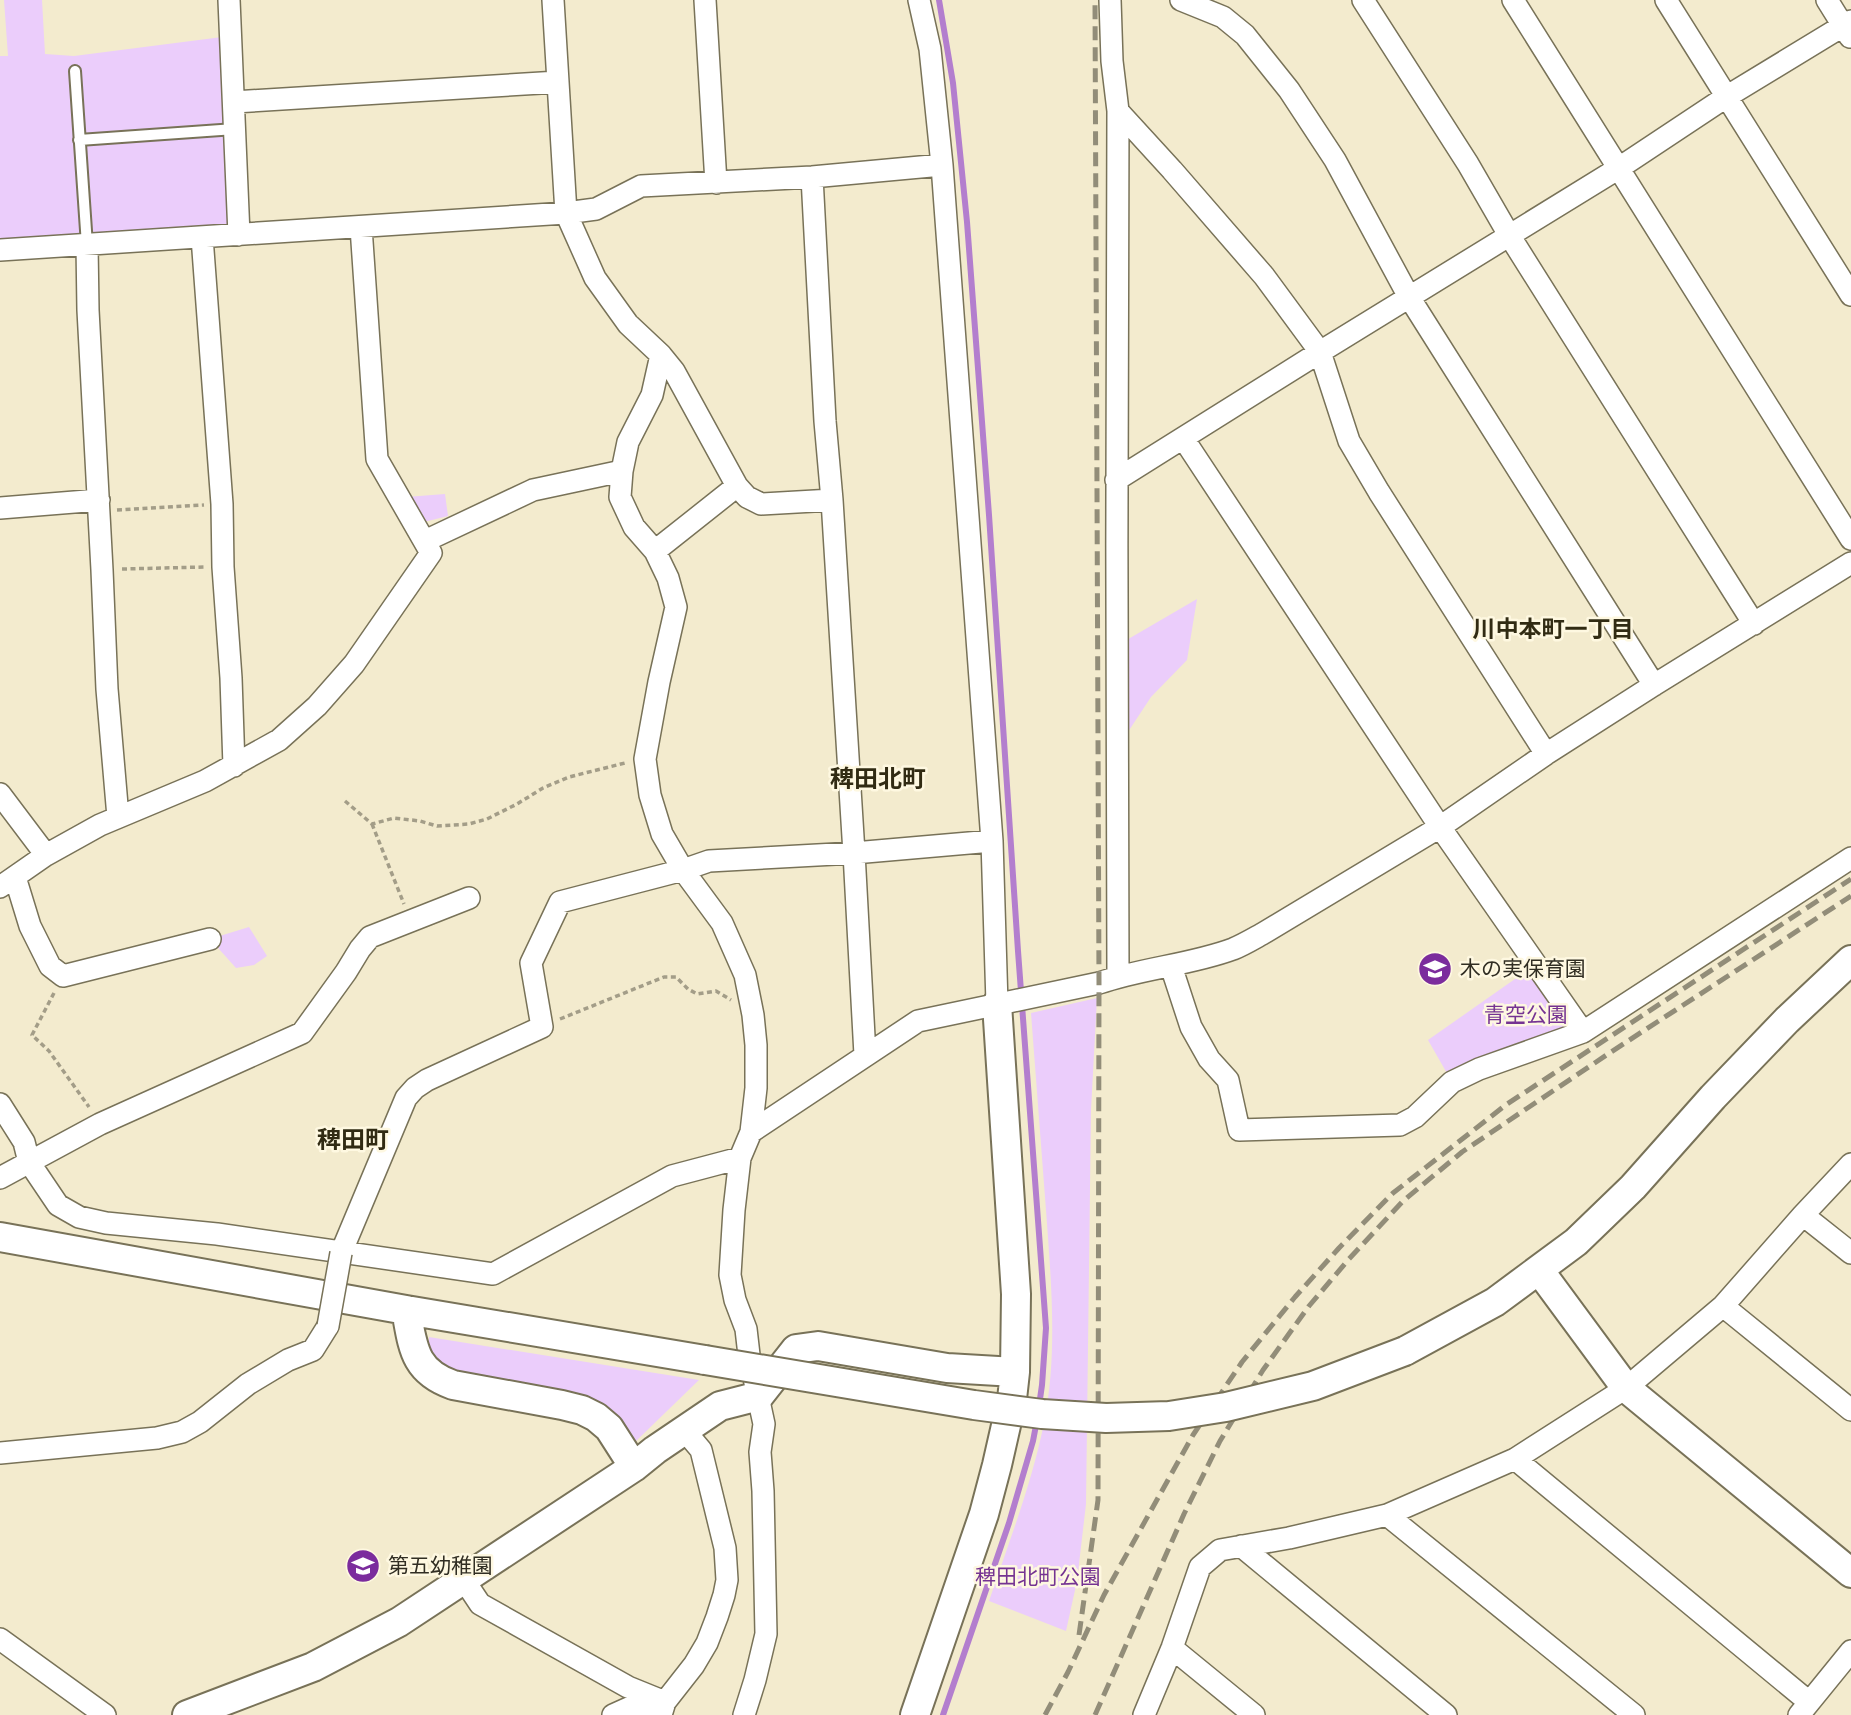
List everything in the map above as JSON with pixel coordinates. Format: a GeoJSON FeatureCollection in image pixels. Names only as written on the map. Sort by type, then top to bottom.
{"type":"FeatureCollection","features":[{"type":"Feature","properties":{"kind":"street"},"geometry":{"type":"LineString","coordinates":[[229,0],[239,235]]}},
{"type":"Feature","properties":{"kind":"street"},"geometry":{"type":"LineString","coordinates":[[553,0],[566,213],[595,278],[628,324],[674,371],[737,486],[747,497],[761,504],[832,500]]}},
{"type":"Feature","properties":{"kind":"street"},"geometry":{"type":"LineString","coordinates":[[705,0],[716,183]]}},
{"type":"Feature","properties":{"kind":"street"},"geometry":{"type":"LineString","coordinates":[[915,1715],[984,1514],[1003,1438],[1015,1372],[1016,1294],[1003,1003],[943,165],[930,49],[919,0]]}},
{"type":"Feature","properties":{"kind":"street"},"geometry":{"type":"LineString","coordinates":[[1110,0],[1112,61],[1118,111],[1118,976]]}},
{"type":"Feature","properties":{"kind":"street"},"geometry":{"type":"LineString","coordinates":[[1181,0],[1223,17],[1245,35],[1289,90],[1335,160],[1409,297],[1654,685]]}},
{"type":"Feature","properties":{"kind":"street"},"geometry":{"type":"LineString","coordinates":[[1363,0],[1754,624]]}},
{"type":"Feature","properties":{"kind":"street"},"geometry":{"type":"LineString","coordinates":[[1513,0],[1851,539]]}},
{"type":"Feature","properties":{"kind":"street"},"geometry":{"type":"LineString","coordinates":[[1666,0],[1851,295]]}},
{"type":"Feature","properties":{"kind":"street"},"geometry":{"type":"LineString","coordinates":[[1116,480],[1619,168],[1726,97],[1848,29],[1827,0]]}},
{"type":"Feature","properties":{"kind":"street"},"geometry":{"type":"LineString","coordinates":[[234,102],[558,82]]}},
{"type":"Feature","properties":{"kind":"street"},"geometry":{"type":"LineString","coordinates":[[1118,111],[1264,276],[1320,352],[1349,441],[1546,754]]}},
{"type":"Feature","properties":{"kind":"street"},"geometry":{"type":"LineString","coordinates":[[0,250],[566,213],[596,209],[640,186],[812,177],[943,165]]}},
{"type":"Feature","properties":{"kind":"street"},"geometry":{"type":"LineString","coordinates":[[812,177],[865,1055]]}},
{"type":"Feature","properties":{"kind":"street"},"geometry":{"type":"LineString","coordinates":[[210,939],[63,976],[50,966],[7,882],[46,855],[118,817],[205,781],[279,740],[317,706],[354,664],[430,553],[377,459],[361,227]]}},
{"type":"Feature","properties":{"kind":"street"},"geometry":{"type":"LineString","coordinates":[[202,237],[222,504],[234,766]]}},
{"type":"Feature","properties":{"kind":"street"},"geometry":{"type":"LineString","coordinates":[[86,245],[107,689],[118,817]]}},
{"type":"Feature","properties":{"kind":"street"},"geometry":{"type":"LineString","coordinates":[[661,355],[652,395],[628,442],[620,497],[634,527],[655,551],[668,578],[676,607],[645,759],[650,795],[662,834],[683,870],[722,923],[745,975],[756,1045],[756,1088],[751,1132],[740,1158],[730,1275],[735,1300],[746,1329],[764,1424],[760,1452],[765,1634],[744,1715]]}},
{"type":"Feature","properties":{"kind":"street"},"geometry":{"type":"LineString","coordinates":[[1183,438],[1440,827],[1583,1032]]}},
{"type":"Feature","properties":{"kind":"street"},"geometry":{"type":"LineString","coordinates":[[425,541],[533,490],[622,471]]}},
{"type":"Feature","properties":{"kind":"street"},"geometry":{"type":"LineString","coordinates":[[655,551],[737,486]]}},
{"type":"Feature","properties":{"kind":"street"},"geometry":{"type":"LineString","coordinates":[[0,508],[99,500]]}},
{"type":"Feature","properties":{"kind":"street"},"geometry":{"type":"LineString","coordinates":[[751,1132],[918,1021],[1099,983],[1118,976],[1171,966],[1233,949],[1440,827],[1546,754],[1851,563]]}},
{"type":"Feature","properties":{"kind":"street"},"geometry":{"type":"LineString","coordinates":[[0,794],[46,855]]}},
{"type":"Feature","properties":{"kind":"street"},"geometry":{"type":"LineString","coordinates":[[0,1453],[156,1438],[182,1432],[200,1422],[248,1384],[288,1360],[313,1350],[328,1326],[341,1252],[406,1098],[415,1088],[451,1068],[542,1027],[531,963],[560,902],[709,861],[854,853],[992,841]]}},
{"type":"Feature","properties":{"kind":"street"},"geometry":{"type":"LineString","coordinates":[[1171,966],[1191,1027],[1209,1059],[1228,1080],[1239,1130],[1400,1125],[1415,1117],[1452,1082],[1479,1069],[1583,1032],[1851,858]]}},
{"type":"Feature","properties":{"kind":"street"},"geometry":{"type":"LineString","coordinates":[[0,1178],[100,1124],[302,1033],[370,937],[469,898]]}},
{"type":"Feature","properties":{"kind":"street"},"geometry":{"type":"LineString","coordinates":[[0,1237],[407,1310],[974,1405],[1042,1414],[1106,1418],[1169,1416],[1226,1407],[1313,1386],[1405,1351],[1495,1302],[1576,1241],[1633,1187],[1713,1097],[1787,1020],[1851,960]]}},
{"type":"Feature","properties":{"kind":"street"},"geometry":{"type":"LineString","coordinates":[[0,1104],[24,1142],[29,1162],[58,1205],[79,1217],[106,1223],[217,1234],[493,1274],[671,1176],[740,1158]]}},
{"type":"Feature","properties":{"kind":"street"},"geometry":{"type":"LineString","coordinates":[[1144,1715],[1172,1648],[1200,1567],[1220,1550],[1289,1538],[1387,1515],[1515,1459],[1626,1388],[1723,1306],[1851,1164]]}},
{"type":"Feature","properties":{"kind":"street"},"geometry":{"type":"LineString","coordinates":[[1803,1215],[1851,1253]]}},
{"type":"Feature","properties":{"kind":"street"},"geometry":{"type":"LineString","coordinates":[[1539,1270],[1626,1388],[1851,1573]]}},
{"type":"Feature","properties":{"kind":"street"},"geometry":{"type":"LineString","coordinates":[[1723,1306],[1851,1410]]}},
{"type":"Feature","properties":{"kind":"street"},"geometry":{"type":"LineString","coordinates":[[407,1310],[419,1362],[439,1380],[582,1410],[609,1428],[634,1467]]}},
{"type":"Feature","properties":{"kind":"street"},"geometry":{"type":"LineString","coordinates":[[187,1715],[313,1667],[399,1622],[634,1467],[720,1406],[759,1396],[796,1349],[818,1346],[947,1368],[1015,1372]]}},
{"type":"Feature","properties":{"kind":"street"},"geometry":{"type":"LineString","coordinates":[[663,1708],[694,1665],[706,1643],[717,1617],[727,1580],[725,1548],[701,1450],[685,1431]]}},
{"type":"Feature","properties":{"kind":"street"},"geometry":{"type":"LineString","coordinates":[[1515,1459],[1804,1708],[1851,1651]]}},
{"type":"Feature","properties":{"kind":"street"},"geometry":{"type":"LineString","coordinates":[[1387,1515],[1634,1715]]}},
{"type":"Feature","properties":{"kind":"street"},"geometry":{"type":"LineString","coordinates":[[1241,1546],[1446,1715]]}},
{"type":"Feature","properties":{"kind":"street"},"geometry":{"type":"LineString","coordinates":[[464,1580],[480,1604],[663,1708]]}},
{"type":"Feature","properties":{"kind":"street"},"geometry":{"type":"LineString","coordinates":[[0,1639],[105,1715]]}},
{"type":"Feature","properties":{"kind":"street"},"geometry":{"type":"LineString","coordinates":[[1172,1648],[1254,1715]]}},
{"type":"Feature","properties":{"kind":"street"},"geometry":{"type":"LineString","coordinates":[[613,1715],[633,1706],[663,1708]]}},
{"type":"Feature","properties":{"kind":"lane"},"geometry":{"type":"LineString","coordinates":[[75,71],[86,245]]}},
{"type":"Feature","properties":{"kind":"lane"},"geometry":{"type":"LineString","coordinates":[[79,139],[235,129]]}},
{"type":"Feature","properties":{"kind":"path"},"geometry":{"type":"LineString","coordinates":[[99,500],[109,510],[222,504]]}},
{"type":"Feature","properties":{"kind":"path"},"geometry":{"type":"LineString","coordinates":[[102,570],[223,566]]}},
{"type":"Feature","properties":{"kind":"path"},"geometry":{"type":"LineString","coordinates":[[372,824],[394,818],[437,826],[470,824],[487,819],[569,776],[645,759]]}},
{"type":"Feature","properties":{"kind":"path"},"geometry":{"type":"LineString","coordinates":[[345,801],[372,824],[411,922]]}},
{"type":"Feature","properties":{"kind":"path"},"geometry":{"type":"LineString","coordinates":[[63,976],[32,1035],[49,1051],[100,1124]]}},
{"type":"Feature","properties":{"kind":"path"},"geometry":{"type":"LineString","coordinates":[[542,1027],[664,977],[676,977],[697,994],[716,991],[753,1015]]}},
{"type":"Feature","properties":{"kind":"green space"},"geometry":{"type":"Polygon","coordinates":[[[4,0],[42,0],[45,54],[74,56],[230,36],[239,235],[0,250],[0,56],[8,56],[4,0]]]}},
{"type":"Feature","properties":{"kind":"green space"},"geometry":{"type":"Polygon","coordinates":[[[445,494],[448,516],[420,523],[406,497],[445,494]]]}},
{"type":"Feature","properties":{"kind":"green space"},"geometry":{"type":"Polygon","coordinates":[[[1197,599],[1187,660],[1151,697],[1118,747],[1118,645],[1197,599]]]}},
{"type":"Feature","properties":{"kind":"green space"},"geometry":{"type":"Polygon","coordinates":[[[249,927],[267,956],[254,965],[236,968],[210,939],[249,927]]]}},
{"type":"Feature","properties":{"kind":"green space","name":"青空公園"},"geometry":{"type":"Polygon","coordinates":[[[1535,965],[1583,1032],[1452,1082],[1428,1040],[1535,965]]]}},
{"type":"Feature","properties":{"kind":"green space","name":"稗田北町公園"},"geometry":{"type":"Polygon","coordinates":[[[1097,998],[1091,1110],[1086,1504],[1077,1581],[1066,1631],[989,1601],[1033,1468],[1044,1423],[1051,1370],[1050,1263],[1031,1013],[1097,998]]]}},
{"type":"Feature","properties":{"kind":"green space"},"geometry":{"type":"Polygon","coordinates":[[[429,1337],[699,1380],[635,1442],[609,1412],[576,1393],[440,1370],[429,1347],[429,1337]]]}},
{"type":"Feature","properties":{"kind":"waterway"},"geometry":{"type":"LineString","coordinates":[[939,0],[953,83],[967,222],[989,515],[1046,1328],[1039,1406]]}},
{"type":"Feature","properties":{"kind":"waterway"},"geometry":{"type":"LineString","coordinates":[[943,1715],[1009,1523],[1037,1420]]}},
{"type":"Feature","properties":{"kind":"railway"},"geometry":{"type":"LineString","coordinates":[[1079,1635],[1098,1500],[1095,0]]}},
{"type":"Feature","properties":{"kind":"railway"},"geometry":{"type":"LineString","coordinates":[[1045,1715],[1104,1595],[1193,1435],[1242,1362],[1339,1248],[1393,1193],[1507,1104],[1851,879]]}},
{"type":"Feature","properties":{"kind":"railway"},"geometry":{"type":"LineString","coordinates":[[1095,1715],[1184,1514],[1220,1441],[1263,1370],[1309,1306],[1349,1259],[1403,1201],[1462,1152],[1851,896]]}},
{"type":"Feature","properties":{"kind":"place","name":"木の実保育園"},"geometry":{"type":"Point","coordinates":[1435,969]}},
{"type":"Feature","properties":{"kind":"place","name":"第五幼稚園"},"geometry":{"type":"Point","coordinates":[363,1566]}},
{"type":"Feature","properties":{"kind":"district","name":"川中本町一丁目"},"geometry":{"type":"Point","coordinates":[1553,629]}},
{"type":"Feature","properties":{"kind":"district","name":"稗田北町"},"geometry":{"type":"Point","coordinates":[878,779]}},
{"type":"Feature","properties":{"kind":"district","name":"稗田町"},"geometry":{"type":"Point","coordinates":[353,1140]}}]}
